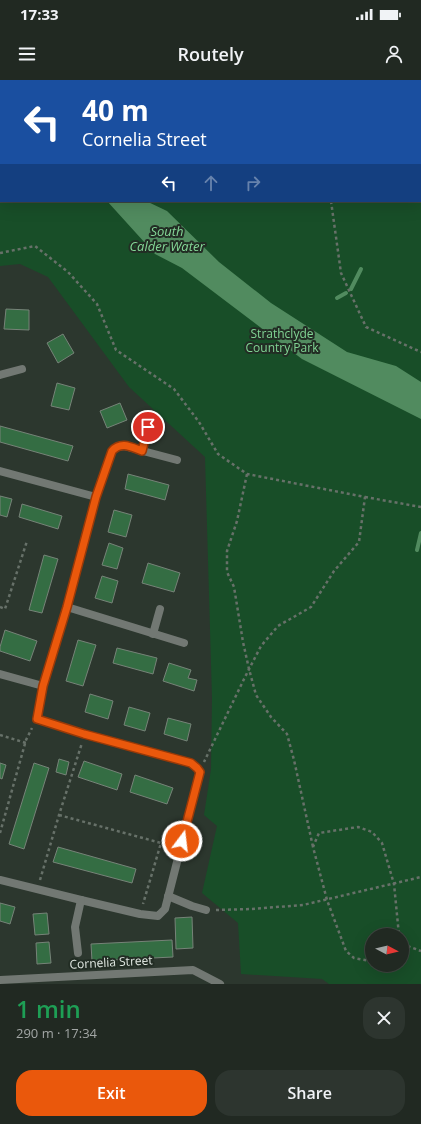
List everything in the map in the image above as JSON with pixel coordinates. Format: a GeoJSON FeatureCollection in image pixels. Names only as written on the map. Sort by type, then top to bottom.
{"type":"FeatureCollection","features":[{"type":"Feature","properties":{"kind":"street"},"geometry":{"type":"LineString","coordinates":[[0,375],[22,369]]}},
{"type":"Feature","properties":{"kind":"street"},"geometry":{"type":"LineString","coordinates":[[142,451],[148,427]]}},
{"type":"Feature","properties":{"kind":"street"},"geometry":{"type":"LineString","coordinates":[[0,880],[140,914],[158,916],[165,909],[200,772],[191,763],[84,734],[37,719],[43,686],[67,607],[96,497],[112,451],[117,447],[124,446],[177,460]]}},
{"type":"Feature","properties":{"kind":"street"},"geometry":{"type":"LineString","coordinates":[[0,471],[96,497]]}},
{"type":"Feature","properties":{"kind":"street"},"geometry":{"type":"LineString","coordinates":[[67,607],[184,643]]}},
{"type":"Feature","properties":{"kind":"street"},"geometry":{"type":"LineString","coordinates":[[153,634],[160,609]]}},
{"type":"Feature","properties":{"kind":"street"},"geometry":{"type":"LineString","coordinates":[[0,674],[43,686]]}},
{"type":"Feature","properties":{"kind":"street"},"geometry":{"type":"LineString","coordinates":[[168,896],[206,910]]}},
{"type":"Feature","properties":{"kind":"street","name":"Cornelia Street"},"geometry":{"type":"LineString","coordinates":[[78,953],[74,927],[81,900]]}},
{"type":"Feature","properties":{"kind":"street","name":"Cornelia Street"},"geometry":{"type":"LineString","coordinates":[[0,980],[193,970],[220,984]]}},
{"type":"Feature","properties":{"kind":"path"},"geometry":{"type":"LineString","coordinates":[[331,202],[341,273],[366,327],[421,352]]}},
{"type":"Feature","properties":{"kind":"path"},"geometry":{"type":"LineString","coordinates":[[0,252],[35,246],[68,272],[97,304],[116,350],[174,389],[199,422],[218,454],[247,474],[421,507]]}},
{"type":"Feature","properties":{"kind":"path"},"geometry":{"type":"LineString","coordinates":[[247,474],[237,521],[227,551],[227,572],[234,587],[249,670],[256,695],[271,717],[287,734],[327,900],[346,951],[354,958],[365,959]]}},
{"type":"Feature","properties":{"kind":"path"},"geometry":{"type":"LineString","coordinates":[[200,772],[261,646],[278,626],[310,607],[334,572],[359,542],[365,497]]}},
{"type":"Feature","properties":{"kind":"path"},"geometry":{"type":"LineString","coordinates":[[0,608],[5,609],[27,541]]}},
{"type":"Feature","properties":{"kind":"path"},"geometry":{"type":"LineString","coordinates":[[0,833],[26,743],[37,719]]}},
{"type":"Feature","properties":{"kind":"path"},"geometry":{"type":"LineString","coordinates":[[38,890],[84,734]]}},
{"type":"Feature","properties":{"kind":"path"},"geometry":{"type":"LineString","coordinates":[[0,735],[26,743]]}},
{"type":"Feature","properties":{"kind":"path"},"geometry":{"type":"LineString","coordinates":[[59,815],[161,843],[140,914]]}},
{"type":"Feature","properties":{"kind":"path"},"geometry":{"type":"LineString","coordinates":[[313,847],[319,833],[358,827],[372,832],[382,843],[394,884],[398,928]]}},
{"type":"Feature","properties":{"kind":"path"},"geometry":{"type":"LineString","coordinates":[[206,910],[252,910],[303,905],[421,877]]}},
{"type":"Feature","properties":{"kind":"path"},"geometry":{"type":"LineString","coordinates":[[409,947],[421,951]]}},
{"type":"Feature","properties":{"kind":"green space","name":"Strathclyde Country Park"},"geometry":{"type":"Polygon","coordinates":[[[0,202],[421,202],[421,984],[329,984],[322,979],[241,974],[238,923],[202,893],[217,826],[204,815],[211,769],[212,698],[205,457],[129,387],[48,277],[20,264],[0,266],[0,202]]]}},
{"type":"Feature","properties":{"kind":"water","name":"South Calder Water"},"geometry":{"type":"Polygon","coordinates":[[[108,202],[148,202],[167,211],[219,262],[271,303],[347,352],[396,366],[421,382],[421,419],[302,359],[182,268],[155,254],[108,202]]]}},
{"type":"Feature","properties":{"kind":"building"},"geometry":{"type":"Polygon","coordinates":[[[6,309],[29,310],[29,330],[4,329],[6,309]]]}},
{"type":"Feature","properties":{"kind":"building"},"geometry":{"type":"Polygon","coordinates":[[[63,334],[74,353],[58,363],[47,343],[63,334]]]}},
{"type":"Feature","properties":{"kind":"building"},"geometry":{"type":"Polygon","coordinates":[[[57,383],[75,388],[69,410],[51,406],[57,383]]]}},
{"type":"Feature","properties":{"kind":"building"},"geometry":{"type":"Polygon","coordinates":[[[120,403],[127,420],[107,428],[100,411],[120,403]]]}},
{"type":"Feature","properties":{"kind":"building"},"geometry":{"type":"Polygon","coordinates":[[[0,426],[73,446],[68,461],[0,442],[0,426]]]}},
{"type":"Feature","properties":{"kind":"building"},"geometry":{"type":"Polygon","coordinates":[[[128,474],[169,485],[165,500],[125,489],[128,474]]]}},
{"type":"Feature","properties":{"kind":"building"},"geometry":{"type":"Polygon","coordinates":[[[0,496],[12,499],[7,517],[0,515],[0,496]]]}},
{"type":"Feature","properties":{"kind":"building"},"geometry":{"type":"Polygon","coordinates":[[[22,504],[62,516],[58,529],[19,517],[22,504]]]}},
{"type":"Feature","properties":{"kind":"building"},"geometry":{"type":"Polygon","coordinates":[[[114,510],[132,515],[126,537],[108,532],[114,510]]]}},
{"type":"Feature","properties":{"kind":"building"},"geometry":{"type":"Polygon","coordinates":[[[109,543],[123,548],[117,569],[102,565],[109,543]]]}},
{"type":"Feature","properties":{"kind":"building"},"geometry":{"type":"Polygon","coordinates":[[[44,555],[58,559],[42,613],[29,610],[44,555]]]}},
{"type":"Feature","properties":{"kind":"building"},"geometry":{"type":"Polygon","coordinates":[[[148,563],[180,573],[174,592],[142,583],[148,563]]]}},
{"type":"Feature","properties":{"kind":"building"},"geometry":{"type":"Polygon","coordinates":[[[102,576],[118,581],[112,603],[95,598],[102,576]]]}},
{"type":"Feature","properties":{"kind":"building"},"geometry":{"type":"Polygon","coordinates":[[[5,630],[37,641],[30,661],[0,651],[5,630]]]}},
{"type":"Feature","properties":{"kind":"building"},"geometry":{"type":"Polygon","coordinates":[[[78,640],[96,645],[83,686],[66,681],[78,640]]]}},
{"type":"Feature","properties":{"kind":"building"},"geometry":{"type":"Polygon","coordinates":[[[117,648],[157,658],[153,674],[113,663],[117,648]]]}},
{"type":"Feature","properties":{"kind":"building"},"geometry":{"type":"Polygon","coordinates":[[[169,663],[191,670],[188,678],[197,680],[194,691],[163,681],[169,663]]]}},
{"type":"Feature","properties":{"kind":"building"},"geometry":{"type":"Polygon","coordinates":[[[90,694],[113,701],[108,719],[85,712],[90,694]]]}},
{"type":"Feature","properties":{"kind":"building"},"geometry":{"type":"Polygon","coordinates":[[[129,707],[150,713],[145,731],[124,725],[129,707]]]}},
{"type":"Feature","properties":{"kind":"building"},"geometry":{"type":"Polygon","coordinates":[[[168,718],[191,724],[187,741],[164,734],[168,718]]]}},
{"type":"Feature","properties":{"kind":"building"},"geometry":{"type":"Polygon","coordinates":[[[59,759],[69,762],[66,775],[56,772],[59,759]]]}},
{"type":"Feature","properties":{"kind":"building"},"geometry":{"type":"Polygon","coordinates":[[[84,761],[122,774],[117,790],[78,777],[84,761]]]}},
{"type":"Feature","properties":{"kind":"building"},"geometry":{"type":"Polygon","coordinates":[[[0,763],[6,765],[2,779],[0,778],[0,763]]]}},
{"type":"Feature","properties":{"kind":"building"},"geometry":{"type":"Polygon","coordinates":[[[34,763],[49,768],[24,849],[9,844],[34,763]]]}},
{"type":"Feature","properties":{"kind":"building"},"geometry":{"type":"Polygon","coordinates":[[[135,775],[173,788],[167,804],[130,792],[135,775]]]}},
{"type":"Feature","properties":{"kind":"building"},"geometry":{"type":"Polygon","coordinates":[[[58,847],[136,869],[132,883],[53,862],[58,847]]]}},
{"type":"Feature","properties":{"kind":"building"},"geometry":{"type":"Polygon","coordinates":[[[0,903],[15,907],[10,924],[0,921],[0,903]]]}},
{"type":"Feature","properties":{"kind":"building"},"geometry":{"type":"Polygon","coordinates":[[[47,913],[49,934],[35,935],[33,914],[47,913]]]}},
{"type":"Feature","properties":{"kind":"building"},"geometry":{"type":"Polygon","coordinates":[[[192,917],[193,948],[176,949],[175,918],[192,917]]]}},
{"type":"Feature","properties":{"kind":"building"},"geometry":{"type":"Polygon","coordinates":[[[172,940],[173,957],[92,961],[91,944],[172,940]]]}},
{"type":"Feature","properties":{"kind":"building"},"geometry":{"type":"Polygon","coordinates":[[[49,942],[51,963],[37,964],[36,943],[49,942]]]}},
{"type":"Feature","properties":{"kind":"waterway"},"geometry":{"type":"LineString","coordinates":[[351,289],[361,269]]}},
{"type":"Feature","properties":{"kind":"waterway"},"geometry":{"type":"LineString","coordinates":[[337,298],[346,293]]}},
{"type":"Feature","properties":{"kind":"waterway"},"geometry":{"type":"LineString","coordinates":[[417,550],[421,533]]}},
{"type":"Feature","properties":{"kind":"route"},"geometry":{"type":"LineString","coordinates":[[148,427],[142,451],[124,446],[117,447],[112,451],[96,497],[67,607],[43,686],[37,719],[84,734],[191,763],[197,768],[200,772],[182,841]]}}]}
